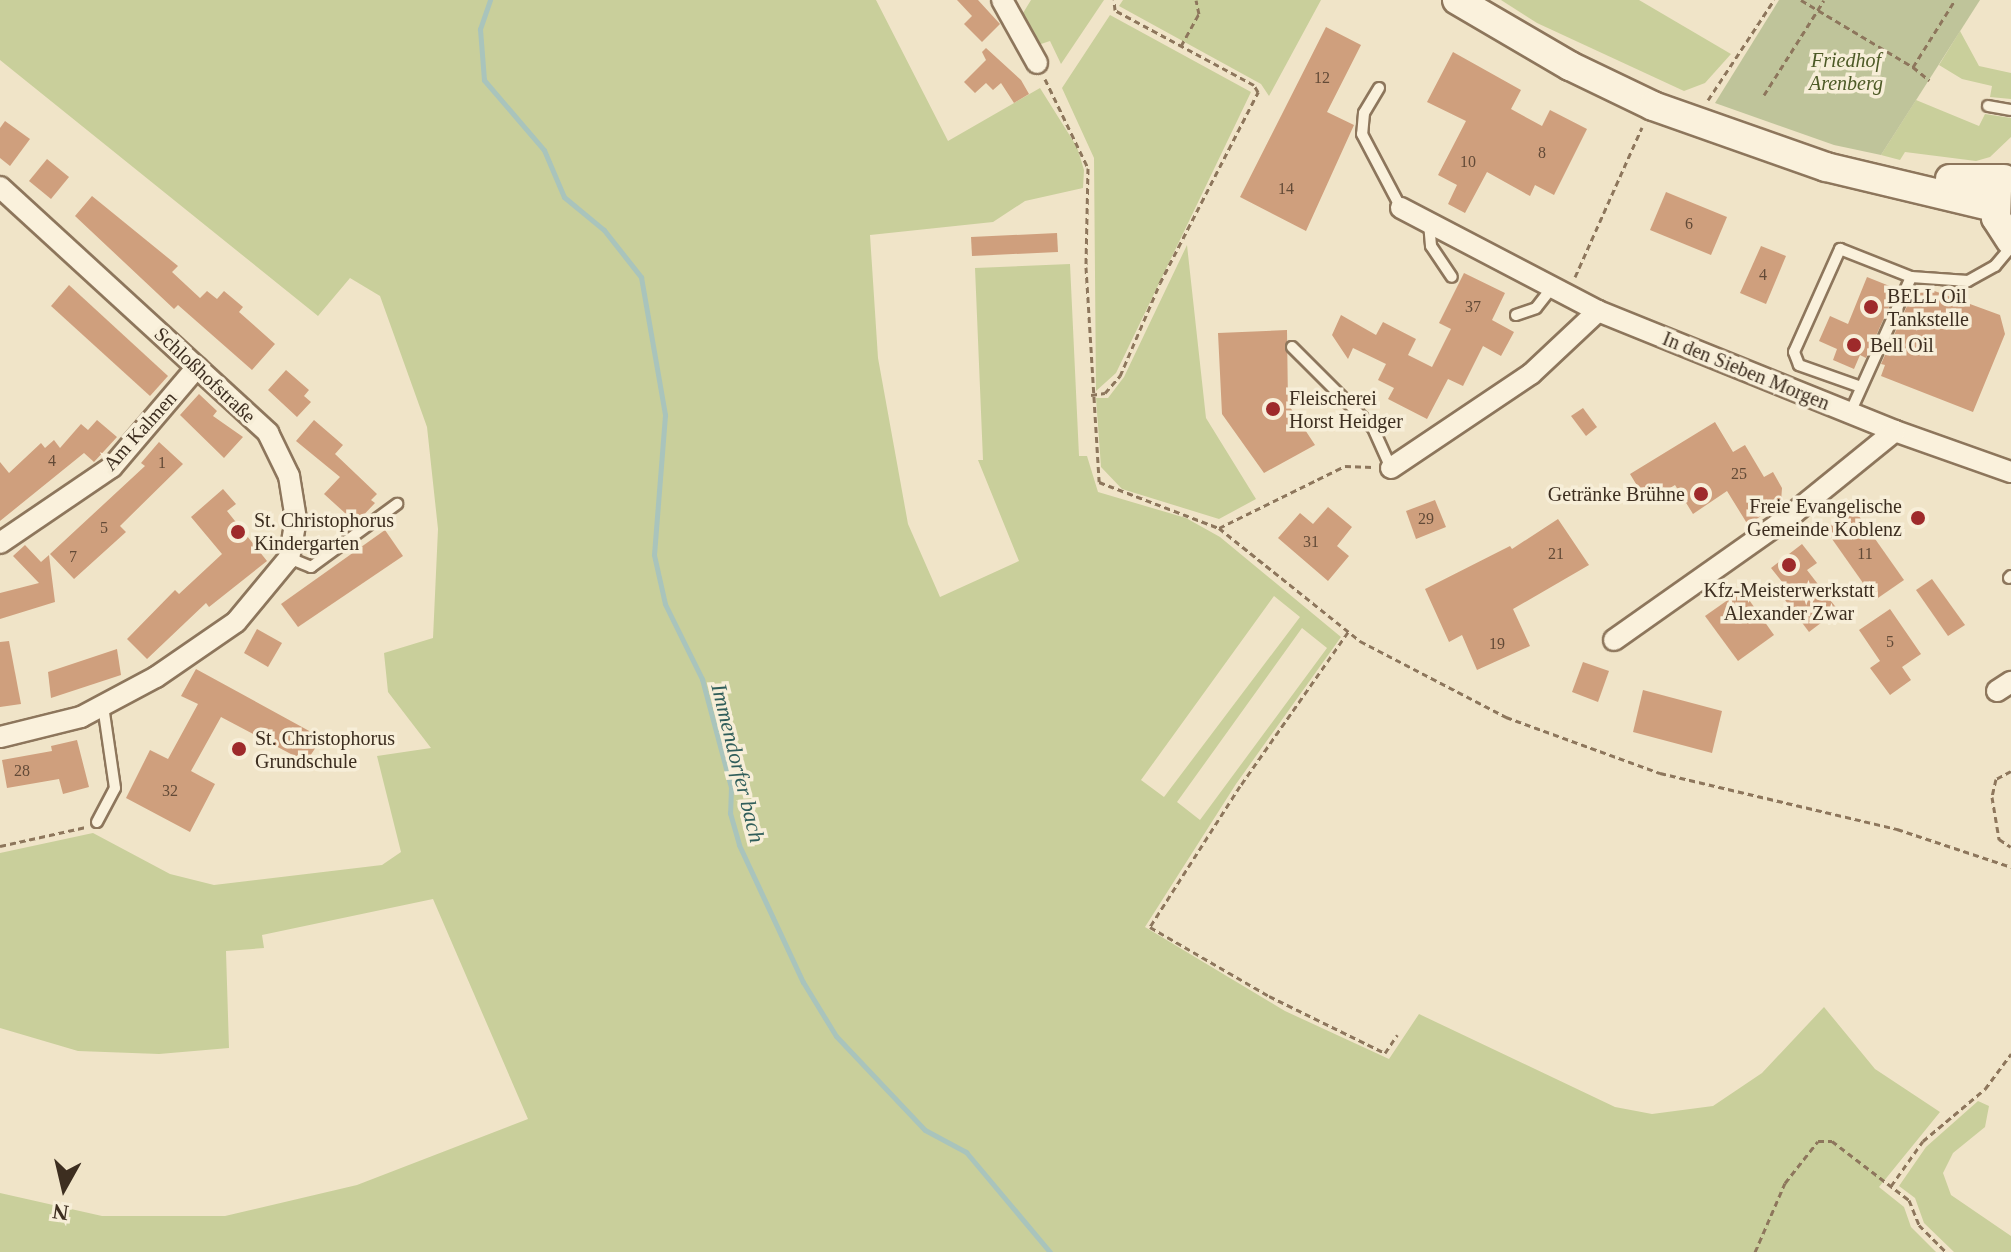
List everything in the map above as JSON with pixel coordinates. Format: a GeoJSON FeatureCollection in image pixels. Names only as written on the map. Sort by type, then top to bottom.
{"type":"FeatureCollection","features":[{"type":"Feature","properties":{"kind":"main road"},"geometry":{"type":"LineString","coordinates":[[1457,0],[1570,66],[1653,106],[1826,167],[1994,207]]}},
{"type":"Feature","properties":{"kind":"main road"},"geometry":{"type":"LineString","coordinates":[[1483,0],[1586,60],[1779,140],[1875,168],[1972,183],[2007,175]]}},
{"type":"Feature","properties":{"kind":"main road"},"geometry":{"type":"LineString","coordinates":[[2007,175],[1994,207],[2000,228],[2011,244]]}},
{"type":"Feature","properties":{"kind":"street"},"geometry":{"type":"LineString","coordinates":[[1002,0],[1037,63]]}},
{"type":"Feature","properties":{"kind":"street","name":"Schloßhofstraße"},"geometry":{"type":"LineString","coordinates":[[0,187],[268,433],[289,476],[296,519],[289,558],[236,622],[103,706],[67,722],[0,737]]}},
{"type":"Feature","properties":{"kind":"street","name":"In den Sieben Morgen"},"geometry":{"type":"LineString","coordinates":[[1401,208],[1598,311],[1895,431],[2011,472]]}},
{"type":"Feature","properties":{"kind":"street"},"geometry":{"type":"LineString","coordinates":[[1391,468],[1531,374],[1598,311]]}},
{"type":"Feature","properties":{"kind":"street","name":"Am Kalmen"},"geometry":{"type":"LineString","coordinates":[[0,543],[112,467],[197,367]]}},
{"type":"Feature","properties":{"kind":"street"},"geometry":{"type":"LineString","coordinates":[[1614,640],[1794,513],[1895,431]]}},
{"type":"Feature","properties":{"kind":"lane"},"geometry":{"type":"LineString","coordinates":[[1379,88],[1364,113],[1362,134],[1401,208]]}},
{"type":"Feature","properties":{"kind":"lane"},"geometry":{"type":"LineString","coordinates":[[1988,106],[2011,110]]}},
{"type":"Feature","properties":{"kind":"lane"},"geometry":{"type":"LineString","coordinates":[[1429,223],[1431,246],[1452,277]]}},
{"type":"Feature","properties":{"kind":"lane"},"geometry":{"type":"LineString","coordinates":[[1861,387],[1799,365],[1794,352],[1840,249],[1911,277],[1968,281],[1995,266],[2011,244]]}},
{"type":"Feature","properties":{"kind":"lane"},"geometry":{"type":"LineString","coordinates":[[1850,413],[1911,277]]}},
{"type":"Feature","properties":{"kind":"lane"},"geometry":{"type":"LineString","coordinates":[[1516,315],[1536,308],[1558,292]]}},
{"type":"Feature","properties":{"kind":"lane"},"geometry":{"type":"LineString","coordinates":[[1292,347],[1373,428],[1391,468]]}},
{"type":"Feature","properties":{"kind":"lane"},"geometry":{"type":"LineString","coordinates":[[289,558],[311,567],[397,504]]}},
{"type":"Feature","properties":{"kind":"lane"},"geometry":{"type":"LineString","coordinates":[[97,822],[115,788],[103,706]]}},
{"type":"Feature","properties":{"kind":"path"},"geometry":{"type":"LineString","coordinates":[[1091,395],[1105,393],[1120,376],[1160,283],[1255,104],[1254,85],[1115,10],[1114,0]]}},
{"type":"Feature","properties":{"kind":"path"},"geometry":{"type":"LineString","coordinates":[[1181,46],[1199,14],[1196,0]]}},
{"type":"Feature","properties":{"kind":"path"},"geometry":{"type":"LineString","coordinates":[[1719,109],[1706,104],[1774,0]]}},
{"type":"Feature","properties":{"kind":"path"},"geometry":{"type":"LineString","coordinates":[[1801,0],[1913,67],[1929,80]]}},
{"type":"Feature","properties":{"kind":"path"},"geometry":{"type":"LineString","coordinates":[[1764,95],[1824,0]]}},
{"type":"Feature","properties":{"kind":"path"},"geometry":{"type":"LineString","coordinates":[[1913,67],[1955,0]]}},
{"type":"Feature","properties":{"kind":"path"},"geometry":{"type":"LineString","coordinates":[[1037,63],[1080,142],[1088,168],[1091,395],[1099,482],[1219,528],[1348,632],[1417,674],[1604,755],[1897,829],[2011,867]]}},
{"type":"Feature","properties":{"kind":"path"},"geometry":{"type":"LineString","coordinates":[[1558,292],[1653,106]]}},
{"type":"Feature","properties":{"kind":"path"},"geometry":{"type":"LineString","coordinates":[[1219,528],[1345,466],[1391,468]]}},
{"type":"Feature","properties":{"kind":"path"},"geometry":{"type":"LineString","coordinates":[[1348,632],[1240,786],[1150,927],[1361,1043],[1385,1053],[1397,1035]]}},
{"type":"Feature","properties":{"kind":"path"},"geometry":{"type":"LineString","coordinates":[[2011,771],[1996,779],[1992,797],[1999,839],[2011,847]]}},
{"type":"Feature","properties":{"kind":"path"},"geometry":{"type":"LineString","coordinates":[[0,846],[97,822]]}},
{"type":"Feature","properties":{"kind":"path"},"geometry":{"type":"LineString","coordinates":[[1891,1186],[1923,1141],[1985,1089],[2011,1054]]}},
{"type":"Feature","properties":{"kind":"path"},"geometry":{"type":"LineString","coordinates":[[1755,1252],[1785,1183],[1818,1141],[1832,1141],[1909,1200],[1919,1225],[1946,1252]]}},
{"type":"Feature","properties":{"kind":"green space"},"geometry":{"type":"Polygon","coordinates":[[[0,0],[876,0],[948,141],[1040,88],[1077,147],[1084,170],[1083,188],[1025,201],[993,222],[870,235],[878,358],[908,524],[940,597],[1019,561],[978,460],[983,460],[975,268],[1070,264],[1079,456],[1087,456],[1098,492],[1186,518],[1220,537],[1341,637],[1236,784],[1145,927],[1285,1011],[1389,1059],[1419,1014],[1615,1107],[1652,1114],[1713,1106],[1762,1073],[1824,1007],[1875,1069],[1940,1112],[1879,1187],[1904,1207],[1911,1227],[1936,1252],[0,1252],[0,1193],[102,1216],[225,1216],[357,1185],[528,1119],[433,899],[262,935],[264,948],[226,951],[229,1048],[159,1054],[78,1051],[0,1028],[0,853],[93,833],[170,874],[214,885],[382,865],[401,852],[377,756],[431,748],[388,692],[384,653],[433,638],[438,529],[427,427],[380,296],[350,278],[318,316],[0,60],[0,0]],[[1274,596],[1141,780],[1164,797],[1300,617],[1274,596]],[[1302,628],[1177,802],[1200,820],[1327,648],[1302,628]]]}},
{"type":"Feature","properties":{"kind":"green space"},"geometry":{"type":"Polygon","coordinates":[[[1031,0],[1104,0],[1061,64],[1050,41],[1038,45],[1020,18],[1031,0]]]}},
{"type":"Feature","properties":{"kind":"green space"},"geometry":{"type":"Polygon","coordinates":[[[1123,0],[1321,0],[1269,96],[1261,84],[1119,6],[1123,0]]]}},
{"type":"Feature","properties":{"kind":"green space"},"geometry":{"type":"Polygon","coordinates":[[[1501,0],[1639,0],[1731,54],[1705,83],[1684,91],[1537,23],[1501,0]]]}},
{"type":"Feature","properties":{"kind":"green space","name":"Friedhof Arenberg"},"geometry":{"type":"Polygon","coordinates":[[[1779,0],[1980,0],[1881,155],[1834,145],[1715,103],[1779,0]]]}},
{"type":"Feature","properties":{"kind":"green space"},"geometry":{"type":"Polygon","coordinates":[[[1110,15],[1251,92],[1116,373],[1096,391],[1094,158],[1062,88],[1110,15]]]}},
{"type":"Feature","properties":{"kind":"green space"},"geometry":{"type":"Polygon","coordinates":[[[1960,31],[1979,66],[2011,73],[2011,99],[1990,97],[1992,86],[1962,79],[1939,65],[1960,31]]]}},
{"type":"Feature","properties":{"kind":"green space"},"geometry":{"type":"Polygon","coordinates":[[[1916,100],[1979,126],[1985,114],[2011,118],[2011,137],[1990,157],[1976,161],[1905,152],[1900,160],[1881,155],[1916,100]]]}},
{"type":"Feature","properties":{"kind":"green space"},"geometry":{"type":"Polygon","coordinates":[[[1187,245],[1206,418],[1256,499],[1219,519],[1122,489],[1101,467],[1096,398],[1108,398],[1124,377],[1187,245]]]}},
{"type":"Feature","properties":{"kind":"green space"},"geometry":{"type":"Polygon","coordinates":[[[1978,1101],[1989,1106],[1985,1127],[1953,1153],[1943,1173],[1951,1195],[2011,1236],[2011,1252],[1954,1252],[1924,1223],[1915,1198],[1899,1186],[1926,1147],[1978,1101]]]}},
{"type":"Feature","properties":{"kind":"building"},"geometry":{"type":"Polygon","coordinates":[[[957,0],[978,0],[1000,24],[982,42],[964,24],[972,16],[957,0]]]}},
{"type":"Feature","properties":{"kind":"building"},"geometry":{"type":"Polygon","coordinates":[[[1326,27],[1361,45],[1327,112],[1354,125],[1306,231],[1240,197],[1326,27]]]}},
{"type":"Feature","properties":{"kind":"building"},"geometry":{"type":"Polygon","coordinates":[[[986,48],[1021,80],[1029,94],[1014,103],[1001,83],[993,90],[986,83],[975,93],[964,82],[986,60],[982,52],[986,48]]]}},
{"type":"Feature","properties":{"kind":"building"},"geometry":{"type":"Polygon","coordinates":[[[1453,52],[1521,90],[1511,109],[1542,126],[1550,110],[1587,129],[1554,195],[1535,185],[1530,196],[1487,172],[1465,213],[1448,204],[1457,185],[1438,175],[1466,121],[1427,102],[1453,52]]]}},
{"type":"Feature","properties":{"kind":"building"},"geometry":{"type":"Polygon","coordinates":[[[5,121],[30,139],[10,166],[0,158],[0,128],[5,121]]]}},
{"type":"Feature","properties":{"kind":"building"},"geometry":{"type":"Polygon","coordinates":[[[47,159],[69,177],[51,199],[29,181],[47,159]]]}},
{"type":"Feature","properties":{"kind":"building"},"geometry":{"type":"Polygon","coordinates":[[[1666,192],[1727,217],[1711,255],[1650,230],[1666,192]]]}},
{"type":"Feature","properties":{"kind":"building"},"geometry":{"type":"Polygon","coordinates":[[[92,196],[178,266],[172,272],[200,298],[207,291],[217,299],[224,291],[243,307],[239,312],[275,344],[252,370],[178,305],[174,309],[75,216],[92,196]]]}},
{"type":"Feature","properties":{"kind":"building"},"geometry":{"type":"Polygon","coordinates":[[[1057,233],[1058,252],[972,256],[971,237],[1057,233]]]}},
{"type":"Feature","properties":{"kind":"building"},"geometry":{"type":"Polygon","coordinates":[[[1761,246],[1786,256],[1766,304],[1740,293],[1761,246]]]}},
{"type":"Feature","properties":{"kind":"building"},"geometry":{"type":"Polygon","coordinates":[[[1464,273],[1505,293],[1492,320],[1514,332],[1501,356],[1483,346],[1463,386],[1448,379],[1427,419],[1388,399],[1394,388],[1378,380],[1386,364],[1353,348],[1348,359],[1332,335],[1341,315],[1376,335],[1383,322],[1416,339],[1408,355],[1432,367],[1451,329],[1439,323],[1464,273]]]}},
{"type":"Feature","properties":{"kind":"building"},"geometry":{"type":"Polygon","coordinates":[[[1867,277],[1897,289],[1866,358],[1860,355],[1854,369],[1833,360],[1837,349],[1819,341],[1830,316],[1848,324],[1867,277]]]}},
{"type":"Feature","properties":{"kind":"building"},"geometry":{"type":"Polygon","coordinates":[[[69,285],[168,376],[150,396],[51,306],[69,285]]]}},
{"type":"Feature","properties":{"kind":"building"},"geometry":{"type":"Polygon","coordinates":[[[1929,289],[2000,315],[2005,334],[1973,412],[1881,376],[1885,365],[1881,364],[1912,295],[1929,289]]]}},
{"type":"Feature","properties":{"kind":"building"},"geometry":{"type":"Polygon","coordinates":[[[1287,330],[1288,404],[1315,445],[1264,473],[1222,414],[1218,333],[1287,330]]]}},
{"type":"Feature","properties":{"kind":"building"},"geometry":{"type":"Polygon","coordinates":[[[286,370],[309,390],[304,396],[311,402],[297,417],[268,390],[286,370]]]}},
{"type":"Feature","properties":{"kind":"building"},"geometry":{"type":"Polygon","coordinates":[[[199,394],[217,411],[213,416],[243,437],[224,458],[180,415],[199,394]]]}},
{"type":"Feature","properties":{"kind":"building"},"geometry":{"type":"Polygon","coordinates":[[[1583,408],[1597,427],[1586,436],[1571,416],[1583,408]]]}},
{"type":"Feature","properties":{"kind":"building"},"geometry":{"type":"Polygon","coordinates":[[[97,420],[117,437],[94,462],[84,453],[0,521],[0,462],[9,473],[41,443],[45,448],[54,440],[60,448],[81,424],[88,430],[97,420]]]}},
{"type":"Feature","properties":{"kind":"building"},"geometry":{"type":"Polygon","coordinates":[[[314,420],[343,445],[335,454],[377,494],[371,500],[375,503],[356,523],[324,494],[340,477],[296,441],[314,420]]]}},
{"type":"Feature","properties":{"kind":"building"},"geometry":{"type":"Polygon","coordinates":[[[1715,422],[1733,452],[1745,445],[1764,477],[1773,472],[1782,488],[1781,502],[1748,525],[1727,491],[1693,514],[1675,485],[1647,502],[1630,474],[1715,422]]]}},
{"type":"Feature","properties":{"kind":"building"},"geometry":{"type":"Polygon","coordinates":[[[159,442],[183,464],[120,526],[126,532],[74,579],[50,554],[145,466],[141,463],[159,442]]]}},
{"type":"Feature","properties":{"kind":"building"},"geometry":{"type":"Polygon","coordinates":[[[223,489],[236,504],[227,511],[267,561],[209,607],[206,603],[147,659],[127,639],[175,590],[179,594],[222,554],[191,517],[223,489]]]}},
{"type":"Feature","properties":{"kind":"building"},"geometry":{"type":"Polygon","coordinates":[[[1435,500],[1446,527],[1416,539],[1406,511],[1435,500]]]}},
{"type":"Feature","properties":{"kind":"building"},"geometry":{"type":"Polygon","coordinates":[[[1328,507],[1352,527],[1337,546],[1349,556],[1328,581],[1278,538],[1300,513],[1313,524],[1328,507]]]}},
{"type":"Feature","properties":{"kind":"building"},"geometry":{"type":"Polygon","coordinates":[[[1854,509],[1904,580],[1875,600],[1825,529],[1854,509]]]}},
{"type":"Feature","properties":{"kind":"building"},"geometry":{"type":"Polygon","coordinates":[[[1558,519],[1589,565],[1513,609],[1530,646],[1477,670],[1462,635],[1449,642],[1425,589],[1510,546],[1512,549],[1558,519]]]}},
{"type":"Feature","properties":{"kind":"building"},"geometry":{"type":"Polygon","coordinates":[[[385,530],[403,556],[298,627],[281,604],[385,530]]]}},
{"type":"Feature","properties":{"kind":"building"},"geometry":{"type":"Polygon","coordinates":[[[1802,544],[1817,563],[1807,570],[1838,610],[1809,632],[1785,600],[1792,594],[1771,568],[1802,544]]]}},
{"type":"Feature","properties":{"kind":"building"},"geometry":{"type":"Polygon","coordinates":[[[25,545],[41,562],[49,555],[55,602],[0,619],[0,593],[39,583],[13,556],[25,545]]]}},
{"type":"Feature","properties":{"kind":"building"},"geometry":{"type":"Polygon","coordinates":[[[1932,579],[1965,625],[1948,636],[1916,590],[1932,579]]]}},
{"type":"Feature","properties":{"kind":"building"},"geometry":{"type":"Polygon","coordinates":[[[1742,590],[1774,635],[1738,661],[1705,616],[1742,590]]]}},
{"type":"Feature","properties":{"kind":"building"},"geometry":{"type":"Polygon","coordinates":[[[1890,609],[1921,654],[1902,667],[1911,680],[1890,695],[1870,668],[1880,661],[1859,630],[1890,609]]]}},
{"type":"Feature","properties":{"kind":"building"},"geometry":{"type":"Polygon","coordinates":[[[257,629],[282,643],[268,667],[244,653],[257,629]]]}},
{"type":"Feature","properties":{"kind":"building"},"geometry":{"type":"Polygon","coordinates":[[[9,641],[21,704],[0,707],[0,642],[9,641]]]}},
{"type":"Feature","properties":{"kind":"building"},"geometry":{"type":"Polygon","coordinates":[[[117,649],[121,675],[51,698],[48,672],[117,649]]]}},
{"type":"Feature","properties":{"kind":"building"},"geometry":{"type":"Polygon","coordinates":[[[1583,662],[1609,671],[1598,702],[1572,692],[1583,662]]]}},
{"type":"Feature","properties":{"kind":"building"},"geometry":{"type":"Polygon","coordinates":[[[196,669],[322,738],[306,762],[221,717],[191,771],[215,784],[190,832],[126,798],[150,750],[168,759],[198,704],[181,696],[196,669]]]}},
{"type":"Feature","properties":{"kind":"building"},"geometry":{"type":"Polygon","coordinates":[[[1643,690],[1722,711],[1712,753],[1633,732],[1643,690]]]}},
{"type":"Feature","properties":{"kind":"building"},"geometry":{"type":"Polygon","coordinates":[[[77,740],[89,787],[63,794],[59,779],[7,788],[2,760],[52,751],[51,746],[77,740]]]}},
{"type":"Feature","properties":{"kind":"waterway","name":"Immendorfer bach"},"geometry":{"type":"LineString","coordinates":[[490,0],[480,29],[484,80],[544,150],[564,197],[604,230],[641,277],[665,415],[654,555],[665,604],[702,679],[731,787],[730,813],[739,845],[803,982],[836,1036],[925,1130],[966,1152],[1050,1252]]}},
{"type":"Feature","properties":{"kind":"place","name":"BELL Oil Tankstelle"},"geometry":{"type":"Point","coordinates":[1871,307]}},
{"type":"Feature","properties":{"kind":"place","name":"Bell Oil"},"geometry":{"type":"Point","coordinates":[1854,345]}},
{"type":"Feature","properties":{"kind":"place","name":"Fleischerei Horst Heidger"},"geometry":{"type":"Point","coordinates":[1273,409]}},
{"type":"Feature","properties":{"kind":"place","name":"Getränke Brühne"},"geometry":{"type":"Point","coordinates":[1701,494]}},
{"type":"Feature","properties":{"kind":"place","name":"Freie Evangelische Gemeinde Koblenz"},"geometry":{"type":"Point","coordinates":[1918,518]}},
{"type":"Feature","properties":{"kind":"place","name":"St. Christophorus Kindergarten"},"geometry":{"type":"Point","coordinates":[238,532]}},
{"type":"Feature","properties":{"kind":"place","name":"Kfz-Meisterwerkstatt Alexander Zwar"},"geometry":{"type":"Point","coordinates":[1789,565]}},
{"type":"Feature","properties":{"kind":"place","name":"St. Christophorus Grundschule"},"geometry":{"type":"Point","coordinates":[239,749]}}]}
